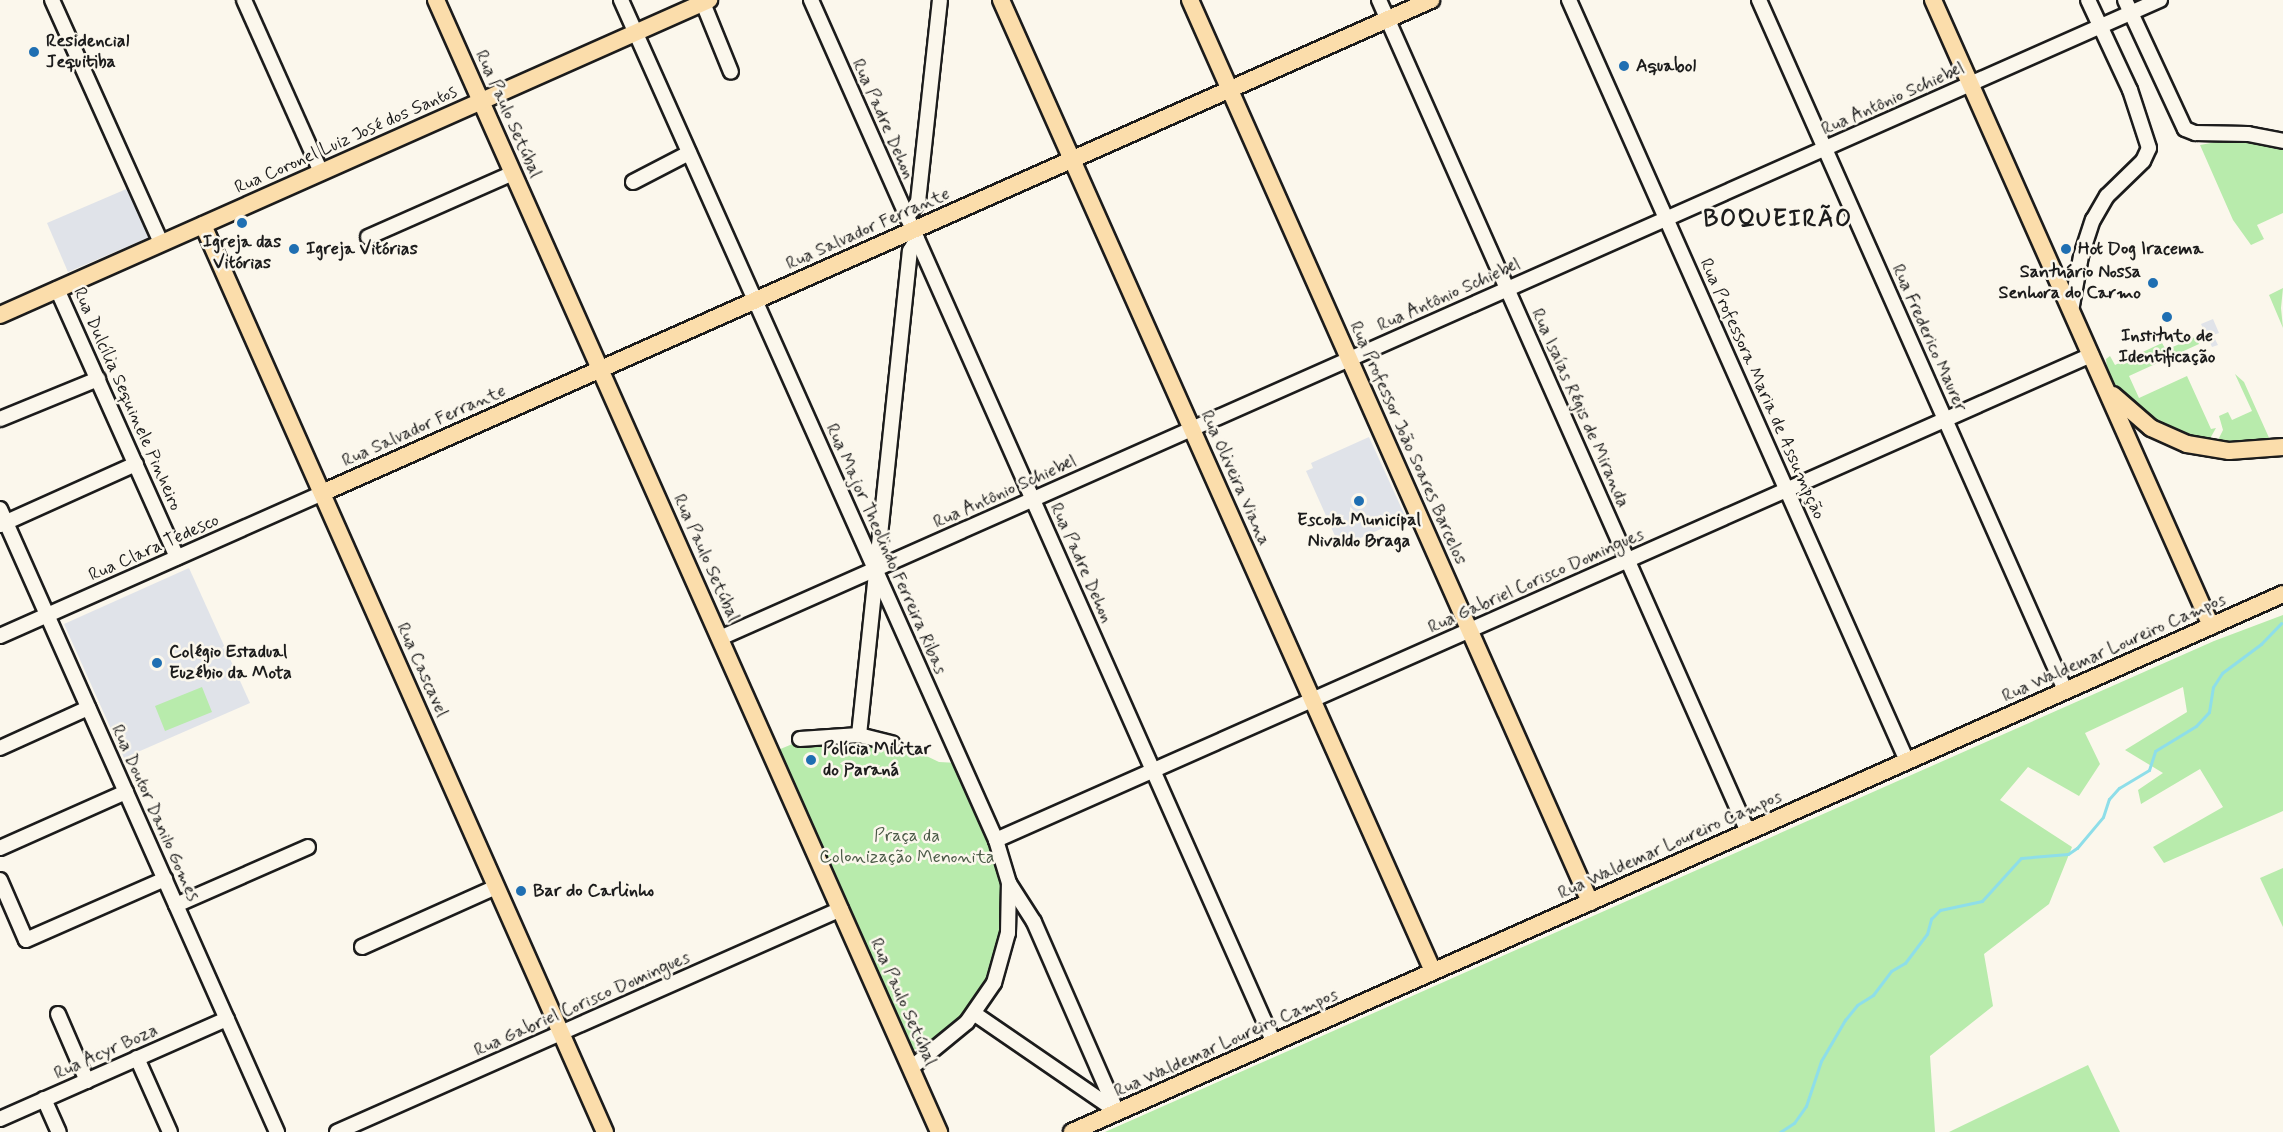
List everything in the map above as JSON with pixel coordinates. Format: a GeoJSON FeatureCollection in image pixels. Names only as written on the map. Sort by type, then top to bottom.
{"type":"FeatureCollection","features":[{"type":"Feature","properties":{"kind":"main road","name":"Rua Paulo Setúbal"},"geometry":{"type":"LineString","coordinates":[[436,0],[939,1132]]}},
{"type":"Feature","properties":{"kind":"main road","name":"Rua Oliveira Viana"},"geometry":{"type":"LineString","coordinates":[[1001,0],[1433,972]]}},
{"type":"Feature","properties":{"kind":"main road","name":"Rua Professor João Soares Barcelos"},"geometry":{"type":"LineString","coordinates":[[1190,0],[1590,902]]}},
{"type":"Feature","properties":{"kind":"main road","name":"Rua Salvador Ferrante"},"geometry":{"type":"LineString","coordinates":[[322,493],[912,228],[1431,0]]}},
{"type":"Feature","properties":{"kind":"main road"},"geometry":{"type":"LineString","coordinates":[[1933,0],[2211,626]]}},
{"type":"Feature","properties":{"kind":"main road","name":"Rua Coronel Luiz José dos Santos"},"geometry":{"type":"LineString","coordinates":[[0,314],[706,1]]}},
{"type":"Feature","properties":{"kind":"main road","name":"Rua Cascavel"},"geometry":{"type":"LineString","coordinates":[[203,225],[605,1132]]}},
{"type":"Feature","properties":{"kind":"main road"},"geometry":{"type":"LineString","coordinates":[[2091,355],[2115,398],[2163,435],[2215,450],[2281,449]]}},
{"type":"Feature","properties":{"kind":"main road","name":"Rua Waldemar Loureiro Campos"},"geometry":{"type":"LineString","coordinates":[[1072,1132],[2283,594]]}},
{"type":"Feature","properties":{"kind":"street"},"geometry":{"type":"LineString","coordinates":[[52,0],[161,243]]}},
{"type":"Feature","properties":{"kind":"street"},"geometry":{"type":"LineString","coordinates":[[244,0],[321,172]]}},
{"type":"Feature","properties":{"kind":"street","name":"Rua Major Theolindo Ferreira Ribas"},"geometry":{"type":"LineString","coordinates":[[621,0],[996,840],[1009,883],[1034,922],[1117,1112]]}},
{"type":"Feature","properties":{"kind":"street","name":"Rua Padre Dehon"},"geometry":{"type":"LineString","coordinates":[[811,0],[1274,1042]]}},
{"type":"Feature","properties":{"kind":"street"},"geometry":{"type":"LineString","coordinates":[[859,735],[912,228],[918,202],[940,0]]}},
{"type":"Feature","properties":{"kind":"street","name":"Rua Isaías Régis de Miranda"},"geometry":{"type":"LineString","coordinates":[[1379,0],[1748,832]]}},
{"type":"Feature","properties":{"kind":"street","name":"Rua Professora Maria de Assumpção"},"geometry":{"type":"LineString","coordinates":[[1569,0],[1907,761]]}},
{"type":"Feature","properties":{"kind":"street","name":"Rua Frederico Maurer"},"geometry":{"type":"LineString","coordinates":[[1759,0],[2066,690]]}},
{"type":"Feature","properties":{"kind":"street"},"geometry":{"type":"LineString","coordinates":[[2071,311],[2081,256],[2093,220],[2112,190],[2147,155],[2149,141],[2088,0]]}},
{"type":"Feature","properties":{"kind":"street","name":"Rua Antônio Schiebel"},"geometry":{"type":"LineString","coordinates":[[720,638],[2100,27],[2128,6],[2160,0]]}},
{"type":"Feature","properties":{"kind":"street"},"geometry":{"type":"LineString","coordinates":[[706,1],[731,72]]}},
{"type":"Feature","properties":{"kind":"street"},"geometry":{"type":"LineString","coordinates":[[2128,6],[2182,126],[2195,133],[2248,134],[2283,141]]}},
{"type":"Feature","properties":{"kind":"street"},"geometry":{"type":"LineString","coordinates":[[633,182],[690,153]]}},
{"type":"Feature","properties":{"kind":"street"},"geometry":{"type":"LineString","coordinates":[[368,237],[513,173]]}},
{"type":"Feature","properties":{"kind":"street","name":"Rua Dulcília Sequinele Pinheiro"},"geometry":{"type":"LineString","coordinates":[[57,289],[177,557]]}},
{"type":"Feature","properties":{"kind":"street","name":"Rua Gabriel Corisco Domingues"},"geometry":{"type":"LineString","coordinates":[[996,840],[2091,355]]}},
{"type":"Feature","properties":{"kind":"street"},"geometry":{"type":"LineString","coordinates":[[0,419],[98,379]]}},
{"type":"Feature","properties":{"kind":"street"},"geometry":{"type":"LineString","coordinates":[[2,519],[136,464]]}},
{"type":"Feature","properties":{"kind":"street","name":"Rua Clara Tedesco"},"geometry":{"type":"LineString","coordinates":[[0,636],[322,493]]}},
{"type":"Feature","properties":{"kind":"street","name":"Rua Doutor Danilo Gomes"},"geometry":{"type":"LineString","coordinates":[[2,519],[277,1132]]}},
{"type":"Feature","properties":{"kind":"street"},"geometry":{"type":"LineString","coordinates":[[0,748],[88,708]]}},
{"type":"Feature","properties":{"kind":"street"},"geometry":{"type":"LineString","coordinates":[[800,739],[859,735],[892,743]]}},
{"type":"Feature","properties":{"kind":"street"},"geometry":{"type":"LineString","coordinates":[[0,848],[126,792]]}},
{"type":"Feature","properties":{"kind":"street"},"geometry":{"type":"LineString","coordinates":[[176,905],[308,847]]}},
{"type":"Feature","properties":{"kind":"street"},"geometry":{"type":"LineString","coordinates":[[0,880],[26,940],[165,879]]}},
{"type":"Feature","properties":{"kind":"street"},"geometry":{"type":"LineString","coordinates":[[911,1068],[975,1014],[994,983],[1005,951],[1009,883]]}},
{"type":"Feature","properties":{"kind":"street"},"geometry":{"type":"LineString","coordinates":[[362,947],[496,887]]}},
{"type":"Feature","properties":{"kind":"street","name":"Rua Gabriel Corisco Domingues"},"geometry":{"type":"LineString","coordinates":[[337,1132],[841,909]]}},
{"type":"Feature","properties":{"kind":"street"},"geometry":{"type":"LineString","coordinates":[[58,1014],[87,1081]]}},
{"type":"Feature","properties":{"kind":"street"},"geometry":{"type":"LineString","coordinates":[[975,1014],[1117,1112]]}},
{"type":"Feature","properties":{"kind":"street","name":"Rua Acyr Boza"},"geometry":{"type":"LineString","coordinates":[[0,1119],[227,1019]]}},
{"type":"Feature","properties":{"kind":"street"},"geometry":{"type":"LineString","coordinates":[[137,1058],[170,1132]]}},
{"type":"Feature","properties":{"kind":"street"},"geometry":{"type":"LineString","coordinates":[[44,1100],[59,1132]]}},
{"type":"Feature","properties":{"kind":"shaded area"},"geometry":{"type":"Polygon","coordinates":[[[131,187],[152,236],[68,272],[47,223],[131,187]]]}},
{"type":"Feature","properties":{"kind":"shaded area"},"geometry":{"type":"Polygon","coordinates":[[[2213,319],[2219,333],[2213,335],[2218,345],[2212,347],[2201,324],[2213,319]]]}},
{"type":"Feature","properties":{"kind":"shaded area","name":"Escola Municipal Nivaldo Braga"},"geometry":{"type":"Polygon","coordinates":[[[1369,437],[1406,518],[1340,547],[1306,471],[1313,468],[1311,463],[1369,437]]]}},
{"type":"Feature","properties":{"kind":"shaded area","name":"Colégio Estadual Euzébio da Mota"},"geometry":{"type":"Polygon","coordinates":[[[189,568],[250,703],[124,758],[64,624],[189,568]]]}},
{"type":"Feature","properties":{"kind":"green space"},"geometry":{"type":"Polygon","coordinates":[[[2227,140],[2283,148],[2283,213],[2257,225],[2264,239],[2251,245],[2233,220],[2200,145],[2227,140]]]}},
{"type":"Feature","properties":{"kind":"green space"},"geometry":{"type":"Polygon","coordinates":[[[2283,288],[2281,308],[2283,328],[2269,295],[2283,288]]]}},
{"type":"Feature","properties":{"kind":"green space"},"geometry":{"type":"Polygon","coordinates":[[[2195,337],[2199,344],[2129,376],[2139,398],[2187,376],[2211,429],[2216,428],[2208,442],[2172,436],[2116,389],[2107,368],[2106,359],[2110,356],[2115,365],[2162,343],[2166,350],[2195,337]]]}},
{"type":"Feature","properties":{"kind":"green space"},"geometry":{"type":"Polygon","coordinates":[[[2235,374],[2244,382],[2270,440],[2261,445],[2217,442],[2223,430],[2219,416],[2228,412],[2232,420],[2252,411],[2235,374]]]}},
{"type":"Feature","properties":{"kind":"green space"},"geometry":{"type":"Polygon","coordinates":[[[2283,615],[2283,811],[2164,863],[2153,847],[2223,807],[2200,769],[2141,804],[2138,790],[2163,773],[2125,750],[2187,712],[2183,687],[2085,733],[2100,764],[2079,796],[2028,767],[2000,800],[2072,847],[2049,904],[1984,954],[1993,1006],[1930,1056],[1935,1132],[1105,1132],[2214,641],[2283,615]]]}},
{"type":"Feature","properties":{"kind":"green space"},"geometry":{"type":"Polygon","coordinates":[[[202,687],[212,712],[165,731],[155,706],[202,687]]]}},
{"type":"Feature","properties":{"kind":"green space","name":"Praça da Colonização Menonita"},"geometry":{"type":"Polygon","coordinates":[[[802,740],[897,742],[939,762],[958,763],[992,842],[1004,885],[996,963],[984,990],[959,1022],[911,1052],[778,750],[802,740]]]}},
{"type":"Feature","properties":{"kind":"green space"},"geometry":{"type":"Polygon","coordinates":[[[2283,868],[2283,927],[2260,878],[2283,868]]]}},
{"type":"Feature","properties":{"kind":"green space"},"geometry":{"type":"Polygon","coordinates":[[[2088,1065],[2120,1132],[1949,1132],[2088,1065]]]}},
{"type":"Feature","properties":{"kind":"waterway"},"geometry":{"type":"LineString","coordinates":[[1780,1132],[1794,1123],[1806,1106],[1821,1061],[1845,1020],[1857,1005],[1873,995],[1891,971],[1905,963],[1927,934],[1931,919],[1940,910],[1982,901],[2021,858],[2068,854],[2077,848],[2103,817],[2109,799],[2119,788],[2149,770],[2155,751],[2196,726],[2209,712],[2213,687],[2222,673],[2261,644],[2281,623]]}},
{"type":"Feature","properties":{"kind":"place","name":"Residencial Jequitiba"},"geometry":{"type":"Point","coordinates":[34,52]}},
{"type":"Feature","properties":{"kind":"place","name":"Aquabol"},"geometry":{"type":"Point","coordinates":[1624,66]}},
{"type":"Feature","properties":{"kind":"place","name":"Igreja das Vitórias"},"geometry":{"type":"Point","coordinates":[242,223]}},
{"type":"Feature","properties":{"kind":"place","name":"Igreja Vitórias"},"geometry":{"type":"Point","coordinates":[294,249]}},
{"type":"Feature","properties":{"kind":"place","name":"Hot Dog Iracema"},"geometry":{"type":"Point","coordinates":[2066,249]}},
{"type":"Feature","properties":{"kind":"place","name":"Santuário Nossa Senhora do Carmo"},"geometry":{"type":"Point","coordinates":[2153,283]}},
{"type":"Feature","properties":{"kind":"place","name":"Instituto de Identificação"},"geometry":{"type":"Point","coordinates":[2167,317]}},
{"type":"Feature","properties":{"kind":"place","name":"Escola Municipal Nivaldo Braga"},"geometry":{"type":"Point","coordinates":[1359,501]}},
{"type":"Feature","properties":{"kind":"place","name":"Colégio Estadual Euzébio da Mota"},"geometry":{"type":"Point","coordinates":[157,663]}},
{"type":"Feature","properties":{"kind":"place","name":"Polícia Militar do Paraná"},"geometry":{"type":"Point","coordinates":[811,760]}},
{"type":"Feature","properties":{"kind":"place","name":"Bar do Carlinho"},"geometry":{"type":"Point","coordinates":[521,891]}},
{"type":"Feature","properties":{"kind":"district","name":"BOQUEIRÃO"},"geometry":{"type":"Point","coordinates":[1778,220]}}]}
